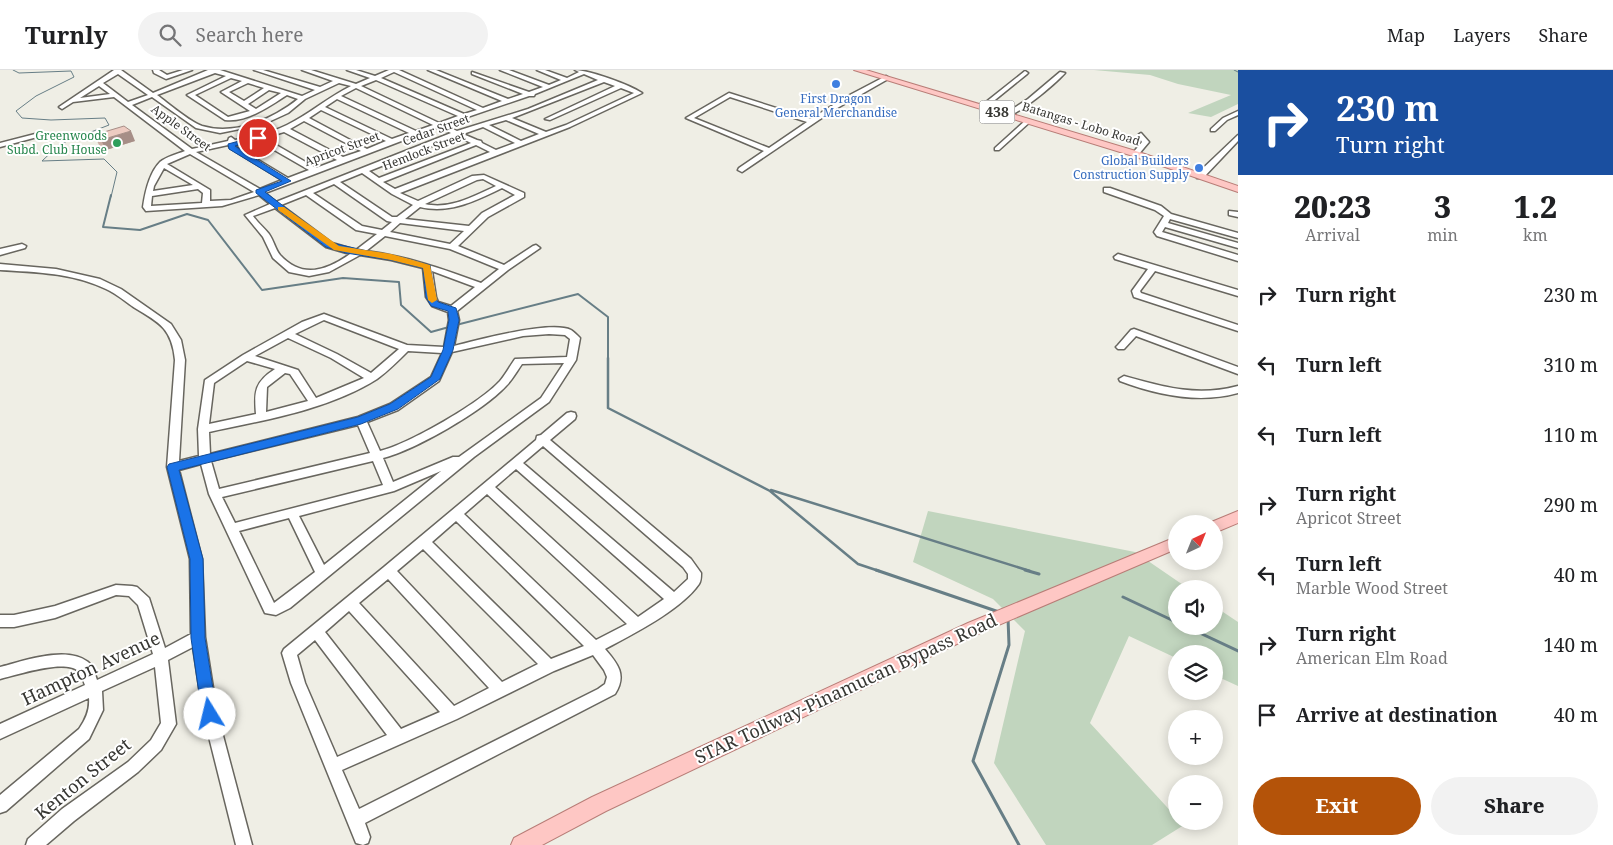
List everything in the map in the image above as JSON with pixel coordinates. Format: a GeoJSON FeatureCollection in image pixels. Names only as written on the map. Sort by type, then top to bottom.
{"type":"FeatureCollection","features":[{"type":"Feature","properties":{"kind":"main road","name":"Batangas - Lobo Road"},"geometry":{"type":"LineString","coordinates":[[865,71],[1136,154],[1238,189]]}},
{"type":"Feature","properties":{"kind":"main road"},"geometry":{"type":"LineString","coordinates":[[1223,523],[1238,517]]}},
{"type":"Feature","properties":{"kind":"main road","name":"STAR Tollway-Pinamucan Bypass Road"},"geometry":{"type":"LineString","coordinates":[[521,845],[599,804],[974,628],[1168,546]]}},
{"type":"Feature","properties":{"kind":"street"},"geometry":{"type":"LineString","coordinates":[[62,107],[119,72],[132,70]]}},
{"type":"Feature","properties":{"kind":"street"},"geometry":{"type":"LineString","coordinates":[[156,70],[168,77],[188,70]]}},
{"type":"Feature","properties":{"kind":"street"},"geometry":{"type":"LineString","coordinates":[[129,104],[154,96],[214,70],[229,77],[303,98]]}},
{"type":"Feature","properties":{"kind":"street"},"geometry":{"type":"LineString","coordinates":[[257,70],[320,89]]}},
{"type":"Feature","properties":{"kind":"street"},"geometry":{"type":"LineString","coordinates":[[305,70],[356,86],[441,124],[496,152]]}},
{"type":"Feature","properties":{"kind":"street"},"geometry":{"type":"LineString","coordinates":[[350,70],[362,71],[463,116]]}},
{"type":"Feature","properties":{"kind":"street"},"geometry":{"type":"LineString","coordinates":[[200,186],[150,194],[154,175],[162,164],[190,151],[232,146],[284,129],[305,119],[336,96],[394,70],[483,110]]}},
{"type":"Feature","properties":{"kind":"street"},"geometry":{"type":"LineString","coordinates":[[431,70],[510,102]]}},
{"type":"Feature","properties":{"kind":"street"},"geometry":{"type":"LineString","coordinates":[[504,70],[550,88]]}},
{"type":"Feature","properties":{"kind":"street"},"geometry":{"type":"LineString","coordinates":[[540,70],[567,80]]}},
{"type":"Feature","properties":{"kind":"street"},"geometry":{"type":"LineString","coordinates":[[457,80],[478,71],[532,95]]}},
{"type":"Feature","properties":{"kind":"street"},"geometry":{"type":"LineString","coordinates":[[395,192],[568,126],[639,93],[582,71]]}},
{"type":"Feature","properties":{"kind":"street","name":"Apricot Street"},"geometry":{"type":"LineString","coordinates":[[150,194],[147,207],[149,209],[187,204],[211,205],[259,192],[463,116],[532,95],[567,80],[582,71]]}},
{"type":"Feature","properties":{"kind":"street"},"geometry":{"type":"LineString","coordinates":[[119,72],[198,127],[209,130],[230,130],[248,127],[286,112],[303,98],[338,80]]}},
{"type":"Feature","properties":{"kind":"street"},"geometry":{"type":"LineString","coordinates":[[983,107],[1025,73]]}},
{"type":"Feature","properties":{"kind":"street"},"geometry":{"type":"LineString","coordinates":[[1007,114],[1030,100],[1062,73]]}},
{"type":"Feature","properties":{"kind":"street"},"geometry":{"type":"LineString","coordinates":[[229,77],[190,94],[227,118],[236,119],[257,112],[286,93]]}},
{"type":"Feature","properties":{"kind":"street"},"geometry":{"type":"LineString","coordinates":[[742,170],[811,121],[886,78]]}},
{"type":"Feature","properties":{"kind":"street","name":"Cedar Street"},"geometry":{"type":"LineString","coordinates":[[359,252],[323,273],[302,273],[289,267],[277,258],[269,240],[249,215],[458,133],[530,110],[604,79]]}},
{"type":"Feature","properties":{"kind":"street"},"geometry":{"type":"LineString","coordinates":[[246,82],[224,92],[257,112]]}},
{"type":"Feature","properties":{"kind":"street","name":"Apple Street"},"geometry":{"type":"LineString","coordinates":[[99,83],[190,151],[259,192],[329,245],[346,251],[427,266],[481,286]]}},
{"type":"Feature","properties":{"kind":"street"},"geometry":{"type":"LineString","coordinates":[[548,119],[621,86]]}},
{"type":"Feature","properties":{"kind":"street"},"geometry":{"type":"LineString","coordinates":[[244,104],[268,88]]}},
{"type":"Feature","properties":{"kind":"street"},"geometry":{"type":"LineString","coordinates":[[71,102],[116,95]]}},
{"type":"Feature","properties":{"kind":"street"},"geometry":{"type":"LineString","coordinates":[[768,150],[689,118],[729,95],[811,121]]}},
{"type":"Feature","properties":{"kind":"street"},"geometry":{"type":"LineString","coordinates":[[336,96],[416,133]]}},
{"type":"Feature","properties":{"kind":"street"},"geometry":{"type":"LineString","coordinates":[[320,107],[393,142]]}},
{"type":"Feature","properties":{"kind":"street"},"geometry":{"type":"LineString","coordinates":[[530,110],[568,126]]}},
{"type":"Feature","properties":{"kind":"street"},"geometry":{"type":"LineString","coordinates":[[1213,130],[1226,118],[1238,113]]}},
{"type":"Feature","properties":{"kind":"street"},"geometry":{"type":"LineString","coordinates":[[504,117],[545,134]]}},
{"type":"Feature","properties":{"kind":"street"},"geometry":{"type":"LineString","coordinates":[[1226,118],[1238,122]]}},
{"type":"Feature","properties":{"kind":"street"},"geometry":{"type":"LineString","coordinates":[[232,146],[230,130],[236,119]]}},
{"type":"Feature","properties":{"kind":"street"},"geometry":{"type":"LineString","coordinates":[[305,119],[368,152]]}},
{"type":"Feature","properties":{"kind":"street"},"geometry":{"type":"LineString","coordinates":[[996,148],[1028,121]]}},
{"type":"Feature","properties":{"kind":"street"},"geometry":{"type":"LineString","coordinates":[[483,125],[521,143]]}},
{"type":"Feature","properties":{"kind":"street"},"geometry":{"type":"LineString","coordinates":[[284,129],[343,160]]}},
{"type":"Feature","properties":{"kind":"street"},"geometry":{"type":"LineString","coordinates":[[0,145],[39,135]]}},
{"type":"Feature","properties":{"kind":"street"},"geometry":{"type":"LineString","coordinates":[[1136,154],[1146,142],[1141,135]]}},
{"type":"Feature","properties":{"kind":"street"},"geometry":{"type":"LineString","coordinates":[[1200,176],[1238,137]]}},
{"type":"Feature","properties":{"kind":"street"},"geometry":{"type":"LineString","coordinates":[[258,138],[316,171]]}},
{"type":"Feature","properties":{"kind":"street","name":"Hemlock Street"},"geometry":{"type":"LineString","coordinates":[[378,180],[479,142]]}},
{"type":"Feature","properties":{"kind":"street"},"geometry":{"type":"LineString","coordinates":[[232,146],[288,181]]}},
{"type":"Feature","properties":{"kind":"street"},"geometry":{"type":"LineString","coordinates":[[162,164],[200,186],[206,192],[206,202],[211,205]]}},
{"type":"Feature","properties":{"kind":"street"},"geometry":{"type":"LineString","coordinates":[[362,170],[418,205],[446,208],[503,185]]}},
{"type":"Feature","properties":{"kind":"street"},"geometry":{"type":"LineString","coordinates":[[359,252],[418,205],[475,178],[484,177],[521,195],[484,215],[452,247]]}},
{"type":"Feature","properties":{"kind":"street"},"geometry":{"type":"LineString","coordinates":[[335,182],[390,219],[470,229]]}},
{"type":"Feature","properties":{"kind":"street"},"geometry":{"type":"LineString","coordinates":[[1106,190],[1158,208],[1168,216],[1238,236]]}},
{"type":"Feature","properties":{"kind":"street"},"geometry":{"type":"LineString","coordinates":[[307,192],[360,228],[381,234],[452,247],[505,268]]}},
{"type":"Feature","properties":{"kind":"street"},"geometry":{"type":"LineString","coordinates":[[1168,216],[1158,232],[1160,234],[1238,258]]}},
{"type":"Feature","properties":{"kind":"street"},"geometry":{"type":"LineString","coordinates":[[1163,224],[1238,246]]}},
{"type":"Feature","properties":{"kind":"street"},"geometry":{"type":"LineString","coordinates":[[0,252],[22,246]]}},
{"type":"Feature","properties":{"kind":"street"},"geometry":{"type":"LineString","coordinates":[[452,310],[505,268],[536,248]]}},
{"type":"Feature","properties":{"kind":"street"},"geometry":{"type":"LineString","coordinates":[[1118,257],[1238,293]]}},
{"type":"Feature","properties":{"kind":"street"},"geometry":{"type":"LineString","coordinates":[[427,266],[431,297],[435,304],[452,310]]}},
{"type":"Feature","properties":{"kind":"street"},"geometry":{"type":"LineString","coordinates":[[0,267],[52,272],[97,281],[112,287],[164,321],[174,332],[179,344],[180,360],[172,465],[196,559],[198,638],[210,714],[244,845]]}},
{"type":"Feature","properties":{"kind":"street"},"geometry":{"type":"LineString","coordinates":[[1153,267],[1136,290],[1137,295],[1238,328]]}},
{"type":"Feature","properties":{"kind":"street"},"geometry":{"type":"LineString","coordinates":[[0,275],[14,268]]}},
{"type":"Feature","properties":{"kind":"street"},"geometry":{"type":"LineString","coordinates":[[172,465],[361,420],[394,407],[435,379],[449,347],[454,320],[452,310]]}},
{"type":"Feature","properties":{"kind":"street"},"geometry":{"type":"LineString","coordinates":[[324,317],[406,348],[449,347],[523,333],[568,332],[575,338],[571,360],[545,400],[470,454],[285,604],[276,609],[270,609],[215,494],[203,429],[209,382],[246,357],[317,318],[324,317]]}},
{"type":"Feature","properties":{"kind":"street"},"geometry":{"type":"LineString","coordinates":[[1121,347],[1134,332],[1238,371]]}},
{"type":"Feature","properties":{"kind":"street"},"geometry":{"type":"LineString","coordinates":[[288,334],[334,356],[372,378]]}},
{"type":"Feature","properties":{"kind":"street"},"geometry":{"type":"LineString","coordinates":[[203,429],[261,416],[340,394],[372,378],[406,348]]}},
{"type":"Feature","properties":{"kind":"street"},"geometry":{"type":"LineString","coordinates":[[246,357],[294,372],[313,401]]}},
{"type":"Feature","properties":{"kind":"street"},"geometry":{"type":"LineString","coordinates":[[215,494],[392,452],[442,427],[475,406],[503,384],[519,361],[571,360]]}},
{"type":"Feature","properties":{"kind":"street"},"geometry":{"type":"LineString","coordinates":[[261,416],[259,392],[266,380],[285,368]]}},
{"type":"Feature","properties":{"kind":"street"},"geometry":{"type":"LineString","coordinates":[[1124,379],[1149,389],[1175,394],[1196,395],[1238,388]]}},
{"type":"Feature","properties":{"kind":"street"},"geometry":{"type":"LineString","coordinates":[[362,837],[298,683],[289,653],[389,571],[516,463],[541,439],[571,416]]}},
{"type":"Feature","properties":{"kind":"street"},"geometry":{"type":"LineString","coordinates":[[361,420],[375,457],[390,488]]}},
{"type":"Feature","properties":{"kind":"street"},"geometry":{"type":"LineString","coordinates":[[332,767],[452,714],[549,666],[595,648],[637,625],[674,600],[694,581],[696,576],[694,570],[541,439]]}},
{"type":"Feature","properties":{"kind":"street"},"geometry":{"type":"LineString","coordinates":[[232,528],[390,488],[470,454]]}},
{"type":"Feature","properties":{"kind":"street"},"geometry":{"type":"LineString","coordinates":[[516,463],[674,600]]}},
{"type":"Feature","properties":{"kind":"street"},"geometry":{"type":"LineString","coordinates":[[487,487],[637,625]]}},
{"type":"Feature","properties":{"kind":"street"},"geometry":{"type":"LineString","coordinates":[[292,513],[322,573]]}},
{"type":"Feature","properties":{"kind":"street"},"geometry":{"type":"LineString","coordinates":[[356,819],[608,692],[614,685],[616,676],[595,648],[456,513]]}},
{"type":"Feature","properties":{"kind":"street"},"geometry":{"type":"LineString","coordinates":[[423,541],[549,666]]}},
{"type":"Feature","properties":{"kind":"street"},"geometry":{"type":"LineString","coordinates":[[389,571],[500,690]]}},
{"type":"Feature","properties":{"kind":"street","name":"Kenton Street"},"geometry":{"type":"LineString","coordinates":[[0,621],[14,621],[55,612],[116,590],[132,592],[144,602],[161,658],[169,724],[156,745],[133,768],[68,815],[34,845]]}},
{"type":"Feature","properties":{"kind":"street"},"geometry":{"type":"LineString","coordinates":[[350,603],[452,714]]}},
{"type":"Feature","properties":{"kind":"street"},"geometry":{"type":"LineString","coordinates":[[316,631],[398,738]]}},
{"type":"Feature","properties":{"kind":"street","name":"Hampton Avenue"},"geometry":{"type":"LineString","coordinates":[[0,732],[161,658],[198,638]]}},
{"type":"Feature","properties":{"kind":"street"},"geometry":{"type":"LineString","coordinates":[[0,672],[62,660],[74,662],[83,667],[94,688],[98,708],[93,721],[84,734],[0,805]]}},
{"type":"Feature","properties":{"kind":"green space"},"geometry":{"type":"Polygon","coordinates":[[[1094,70],[1238,70],[1238,104],[1211,117],[1188,113],[1231,95],[1178,84],[1150,75],[1094,70]]]}},
{"type":"Feature","properties":{"kind":"green space"},"geometry":{"type":"Polygon","coordinates":[[[928,511],[1135,552],[1176,580],[1168,580],[1168,635],[1223,635],[1223,612],[1238,622],[1238,686],[1223,679],[1223,645],[1168,645],[1168,654],[1129,636],[1090,723],[1168,808],[1168,830],[1176,830],[1152,845],[1046,845],[994,763],[1025,631],[993,599],[913,562],[928,511]]]}},
{"type":"Feature","properties":{"kind":"building"},"geometry":{"type":"Polygon","coordinates":[[[124,126],[131,131],[101,140],[94,135],[124,126]]]}},
{"type":"Feature","properties":{"kind":"waterway"},"geometry":{"type":"LineString","coordinates":[[13,70],[19,73],[71,71],[74,77],[36,96],[16,111],[22,118],[51,120],[105,118],[109,125],[60,144],[42,161],[104,159],[117,172],[111,197]]}},
{"type":"Feature","properties":{"kind":"waterway"},"geometry":{"type":"LineString","coordinates":[[1234,70],[1238,72]]}},
{"type":"Feature","properties":{"kind":"waterway"},"geometry":{"type":"LineString","coordinates":[[111,195],[103,227],[140,230],[187,214],[208,220],[262,290],[343,278],[399,282],[401,305],[431,332],[449,327]]}},
{"type":"Feature","properties":{"kind":"waterway"},"geometry":{"type":"LineString","coordinates":[[456,325],[578,294],[608,317],[608,408],[770,491],[858,564],[876,570]]}},
{"type":"Feature","properties":{"kind":"waterway"},"geometry":{"type":"LineString","coordinates":[[771,490],[1030,571]]}},
{"type":"Feature","properties":{"kind":"waterway"},"geometry":{"type":"LineString","coordinates":[[876,570],[999,612]]}},
{"type":"Feature","properties":{"kind":"waterway"},"geometry":{"type":"LineString","coordinates":[[1025,570],[1039,574]]}},
{"type":"Feature","properties":{"kind":"waterway"},"geometry":{"type":"LineString","coordinates":[[1123,597],[1168,618]]}},
{"type":"Feature","properties":{"kind":"waterway"},"geometry":{"type":"LineString","coordinates":[[1008,618],[1009,645],[973,761],[1019,845]]}},
{"type":"Feature","properties":{"kind":"waterway"},"geometry":{"type":"LineString","coordinates":[[1204,635],[1238,651]]}},
{"type":"Feature","properties":{"kind":"slow traffic"},"geometry":{"type":"LineString","coordinates":[[281,208],[329,245],[346,251],[391,257],[427,266],[432,300]]}},
{"type":"Feature","properties":{"kind":"place","name":"First Dragon General Merchandise"},"geometry":{"type":"Point","coordinates":[836,84]}},
{"type":"Feature","properties":{"kind":"place","name":"Greenwoods Subd. Club House"},"geometry":{"type":"Point","coordinates":[117,143]}},
{"type":"Feature","properties":{"kind":"place","name":"Global Builders Construction Supply"},"geometry":{"type":"Point","coordinates":[1199,168]}},
{"type":"Feature","properties":{"kind":"route"},"geometry":{"type":"LineString","coordinates":[[210,714],[198,638],[198,578],[196,559],[173,467],[361,420],[394,407],[435,379],[448,350],[454,320],[452,310],[435,304],[431,297],[427,266],[391,257],[346,251],[329,245],[259,192],[288,181],[232,147],[232,144],[258,138]]}}]}
